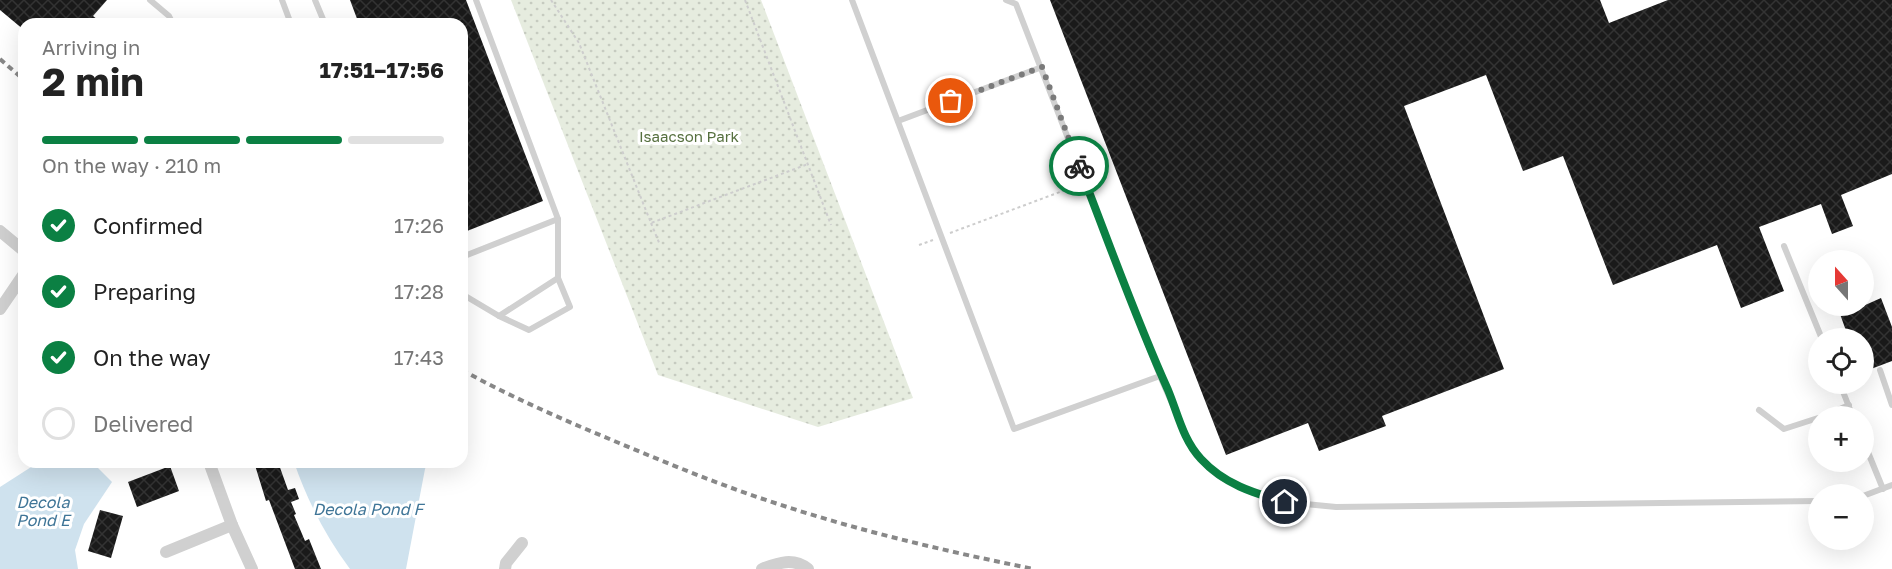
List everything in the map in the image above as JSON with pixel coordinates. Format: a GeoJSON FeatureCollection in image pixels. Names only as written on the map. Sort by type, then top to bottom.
{"type":"FeatureCollection","features":[{"type":"Feature","properties":{"kind":"street"},"geometry":{"type":"LineString","coordinates":[[0,231],[18,246]]}},
{"type":"Feature","properties":{"kind":"street"},"geometry":{"type":"LineString","coordinates":[[0,309],[18,283]]}},
{"type":"Feature","properties":{"kind":"street"},"geometry":{"type":"LineString","coordinates":[[211,468],[232,525],[252,569]]}},
{"type":"Feature","properties":{"kind":"street"},"geometry":{"type":"LineString","coordinates":[[166,552],[232,525]]}},
{"type":"Feature","properties":{"kind":"street"},"geometry":{"type":"LineString","coordinates":[[505,569],[506,563],[522,543]]}},
{"type":"Feature","properties":{"kind":"street"},"geometry":{"type":"LineString","coordinates":[[762,569],[781,561],[793,562],[806,568]]}},
{"type":"Feature","properties":{"kind":"lane"},"geometry":{"type":"LineString","coordinates":[[150,0],[170,18]]}},
{"type":"Feature","properties":{"kind":"lane"},"geometry":{"type":"LineString","coordinates":[[282,0],[289,18]]}},
{"type":"Feature","properties":{"kind":"lane"},"geometry":{"type":"LineString","coordinates":[[315,0],[322,18]]}},
{"type":"Feature","properties":{"kind":"lane"},"geometry":{"type":"LineString","coordinates":[[468,298],[529,330],[570,306],[558,278],[558,219],[476,0]]}},
{"type":"Feature","properties":{"kind":"lane"},"geometry":{"type":"LineString","coordinates":[[852,0],[1014,429],[1160,376]]}},
{"type":"Feature","properties":{"kind":"lane"},"geometry":{"type":"LineString","coordinates":[[1006,0],[1016,4],[1042,67],[1187,441],[1201,460],[1222,478],[1251,492],[1285,502],[1336,507],[1808,501]]}},
{"type":"Feature","properties":{"kind":"lane"},"geometry":{"type":"LineString","coordinates":[[898,121],[1042,67]]}},
{"type":"Feature","properties":{"kind":"lane"},"geometry":{"type":"LineString","coordinates":[[468,255],[558,219]]}},
{"type":"Feature","properties":{"kind":"lane"},"geometry":{"type":"LineString","coordinates":[[1784,246],[1818,328]]}},
{"type":"Feature","properties":{"kind":"lane"},"geometry":{"type":"LineString","coordinates":[[499,316],[558,278]]}},
{"type":"Feature","properties":{"kind":"lane"},"geometry":{"type":"LineString","coordinates":[[1880,370],[1892,405]]}},
{"type":"Feature","properties":{"kind":"lane"},"geometry":{"type":"LineString","coordinates":[[1844,394],[1849,405]]}},
{"type":"Feature","properties":{"kind":"lane"},"geometry":{"type":"LineString","coordinates":[[1759,410],[1784,429],[1808,421]]}},
{"type":"Feature","properties":{"kind":"lane"},"geometry":{"type":"LineString","coordinates":[[1874,467],[1883,489]]}},
{"type":"Feature","properties":{"kind":"lane"},"geometry":{"type":"LineString","coordinates":[[1874,492],[1892,484]]}},
{"type":"Feature","properties":{"kind":"path"},"geometry":{"type":"LineString","coordinates":[[551,0],[579,44],[660,245]]}},
{"type":"Feature","properties":{"kind":"path"},"geometry":{"type":"LineString","coordinates":[[745,0],[831,225]]}},
{"type":"Feature","properties":{"kind":"path"},"geometry":{"type":"LineString","coordinates":[[651,223],[808,164]]}},
{"type":"Feature","properties":{"kind":"path"},"geometry":{"type":"LineString","coordinates":[[919,245],[1086,183]]}},
{"type":"Feature","properties":{"kind":"green space","name":"Isaacson Park"},"geometry":{"type":"Polygon","coordinates":[[[511,0],[761,0],[913,398],[818,427],[658,375],[511,0]]]}},
{"type":"Feature","properties":{"kind":"water","name":"Decola Pond E"},"geometry":{"type":"Polygon","coordinates":[[[30,468],[98,468],[112,482],[84,524],[75,550],[78,569],[0,569],[0,487],[30,468]]]}},
{"type":"Feature","properties":{"kind":"water","name":"Decola Pond F"},"geometry":{"type":"Polygon","coordinates":[[[296,468],[425,468],[406,569],[350,569],[318,518],[296,468]]]}},
{"type":"Feature","properties":{"kind":"building"},"geometry":{"type":"Polygon","coordinates":[[[0,0],[107,0],[93,16],[96,18],[18,18],[18,25],[0,10],[0,0]]]}},
{"type":"Feature","properties":{"kind":"building"},"geometry":{"type":"Polygon","coordinates":[[[350,0],[466,0],[543,201],[468,231],[468,18],[357,18],[350,0]]]}},
{"type":"Feature","properties":{"kind":"building"},"geometry":{"type":"Polygon","coordinates":[[[1050,0],[1600,0],[1609,23],[1668,0],[1892,0],[1892,174],[1841,195],[1853,226],[1832,234],[1821,204],[1759,227],[1784,291],[1741,308],[1717,245],[1613,285],[1563,156],[1523,171],[1486,75],[1404,106],[1504,369],[1382,416],[1386,426],[1319,451],[1308,423],[1226,455],[1050,0]]]}},
{"type":"Feature","properties":{"kind":"building"},"geometry":{"type":"Polygon","coordinates":[[[1881,298],[1892,327],[1892,361],[1874,368],[1874,328],[1845,328],[1841,316],[1874,316],[1874,301],[1881,298]]]}},
{"type":"Feature","properties":{"kind":"building"},"geometry":{"type":"Polygon","coordinates":[[[165,468],[171,468],[179,491],[137,507],[128,482],[165,468]]]}},
{"type":"Feature","properties":{"kind":"building"},"geometry":{"type":"Polygon","coordinates":[[[256,468],[280,468],[288,490],[295,488],[299,499],[291,502],[296,514],[294,515],[305,541],[309,539],[321,569],[295,569],[269,500],[266,501],[256,468]]]}},
{"type":"Feature","properties":{"kind":"building"},"geometry":{"type":"Polygon","coordinates":[[[100,510],[123,516],[111,558],[88,551],[100,510]]]}},
{"type":"Feature","properties":{"kind":"railway"},"geometry":{"type":"LineString","coordinates":[[0,59],[18,75]]}},
{"type":"Feature","properties":{"kind":"railway"},"geometry":{"type":"LineString","coordinates":[[468,373],[520,400],[579,426],[712,481],[801,512],[867,531],[1034,569]]}},
{"type":"Feature","properties":{"kind":"way so far"},"geometry":{"type":"LineString","coordinates":[[951,101],[1042,67],[1079,166]]}},
{"type":"Feature","properties":{"kind":"route"},"geometry":{"type":"LineString","coordinates":[[1079,166],[1160,376],[1192,450],[1222,478],[1251,492],[1285,502]]}}]}
